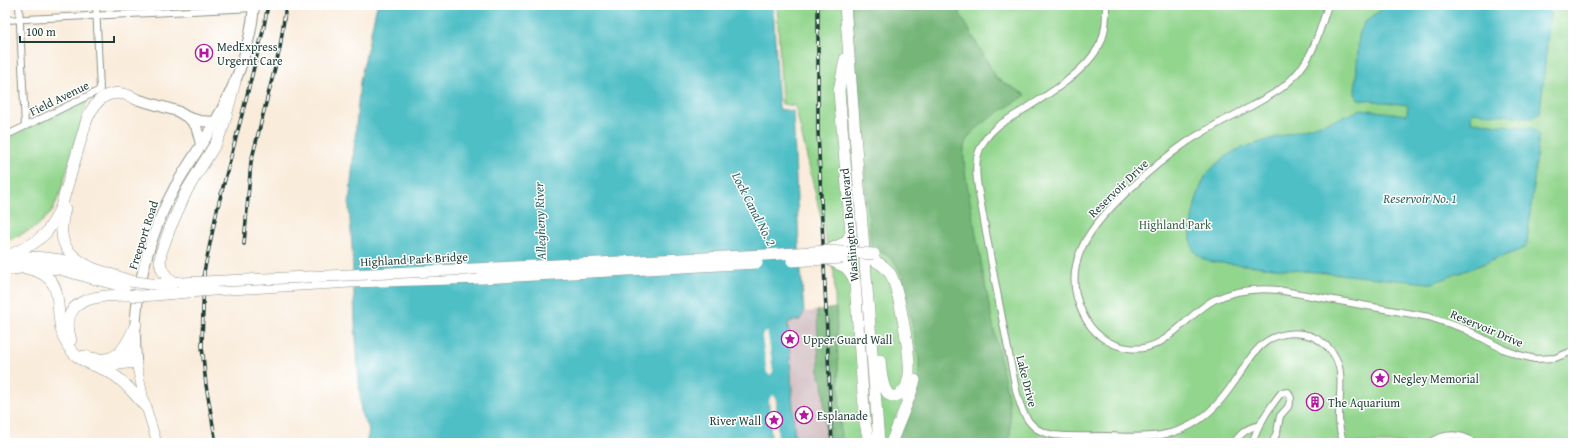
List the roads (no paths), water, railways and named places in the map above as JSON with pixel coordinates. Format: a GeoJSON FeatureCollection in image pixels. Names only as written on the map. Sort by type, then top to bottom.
{"type":"FeatureCollection","features":[{"type":"Feature","properties":{"kind":"highway","name":"Washington Boulevard"},"geometry":{"type":"LineString","coordinates":[[845,5],[871,256],[879,443]]}},
{"type":"Feature","properties":{"kind":"highway"},"geometry":{"type":"LineString","coordinates":[[848,43],[839,91],[851,232],[846,242],[827,255],[849,270],[855,282],[865,422],[869,443]]}},
{"type":"Feature","properties":{"kind":"highway"},"geometry":{"type":"LineString","coordinates":[[179,288],[170,281],[162,270],[160,262],[161,253],[170,228],[187,190],[224,128],[235,82]]}},
{"type":"Feature","properties":{"kind":"highway"},"geometry":{"type":"LineString","coordinates":[[5,259],[34,243],[46,233],[54,221],[61,207],[92,108],[98,102],[113,93],[127,93],[136,99]]}},
{"type":"Feature","properties":{"kind":"highway"},"geometry":{"type":"LineString","coordinates":[[94,269],[73,256],[67,249],[62,238],[61,227],[63,216],[92,121],[97,111],[112,101],[136,99]]}},
{"type":"Feature","properties":{"kind":"highway","name":"Highland Park Bridge"},"geometry":{"type":"LineString","coordinates":[[5,270],[35,266],[59,269],[129,288],[150,284],[179,288],[482,278],[827,255],[863,258],[871,256]]}},
{"type":"Feature","properties":{"kind":"highway"},"geometry":{"type":"LineString","coordinates":[[871,256],[884,266],[893,281],[909,357],[910,370],[907,385],[901,394],[895,396],[886,391],[883,383],[871,256]]}},
{"type":"Feature","properties":{"kind":"highway"},"geometry":{"type":"LineString","coordinates":[[871,256],[887,261],[899,278],[915,356],[916,370],[913,388],[891,443]]}},
{"type":"Feature","properties":{"kind":"highway","name":"Highland Park Bridge"},"geometry":{"type":"LineString","coordinates":[[5,259],[37,257],[57,259],[94,269],[129,288],[140,296],[156,295],[179,288]]}},
{"type":"Feature","properties":{"kind":"highway"},"geometry":{"type":"LineString","coordinates":[[20,267],[41,272],[48,276],[53,282],[65,341],[75,355],[94,366],[105,370],[122,382],[147,412]]}},
{"type":"Feature","properties":{"kind":"highway"},"geometry":{"type":"LineString","coordinates":[[129,288],[83,301],[75,308],[70,318],[68,328],[70,339],[80,353],[93,359],[109,359],[124,349],[136,324]]}},
{"type":"Feature","properties":{"kind":"highway"},"geometry":{"type":"LineString","coordinates":[[117,355],[136,357]]}},
{"type":"Feature","properties":{"kind":"highway"},"geometry":{"type":"LineString","coordinates":[[94,366],[106,366],[136,357]]}},
{"type":"Feature","properties":{"kind":"main road","name":"Freeport Road"},"geometry":{"type":"LineString","coordinates":[[158,443],[147,412],[136,357],[136,324],[146,259],[156,227],[176,186],[215,122],[235,82],[248,43],[254,6]]}},
{"type":"Feature","properties":{"kind":"main road"},"geometry":{"type":"LineString","coordinates":[[136,99],[177,111],[204,116],[215,122]]}},
{"type":"Feature","properties":{"kind":"main road"},"geometry":{"type":"LineString","coordinates":[[177,111],[192,120],[196,126],[201,144]]}},
{"type":"Feature","properties":{"kind":"main road"},"geometry":{"type":"LineString","coordinates":[[187,117],[200,121],[215,122]]}},
{"type":"Feature","properties":{"kind":"street"},"geometry":{"type":"LineString","coordinates":[[19,5],[25,126]]}},
{"type":"Feature","properties":{"kind":"street"},"geometry":{"type":"LineString","coordinates":[[96,5],[96,16]]}},
{"type":"Feature","properties":{"kind":"street","name":"Lake Drive"},"geometry":{"type":"LineString","coordinates":[[1106,5],[1104,34],[1091,56],[1076,72],[1059,86],[998,125],[990,132],[981,146],[977,158],[977,174],[985,228],[1021,410],[1031,424],[1038,429],[1053,435],[1148,436],[1178,431],[1199,420],[1216,406],[1253,354],[1267,341],[1283,334],[1297,333],[1318,340],[1333,354],[1337,361],[1342,380],[1338,407],[1338,425],[1344,443]]}},
{"type":"Feature","properties":{"kind":"street","name":"Reservoir Drive"},"geometry":{"type":"LineString","coordinates":[[1328,5],[1314,50],[1306,62],[1284,87],[1269,97],[1204,131],[1168,156],[1126,192],[1104,214],[1089,232],[1078,256],[1075,275],[1079,304],[1088,322],[1098,334],[1113,344],[1131,349],[1139,349],[1155,344],[1175,333],[1199,310],[1214,301],[1231,293],[1263,288],[1410,312],[1465,329],[1503,349],[1535,359],[1555,358],[1573,351]]}},
{"type":"Feature","properties":{"kind":"street"},"geometry":{"type":"LineString","coordinates":[[5,20],[96,16],[173,8],[254,6]]}},
{"type":"Feature","properties":{"kind":"street","name":"Field Avenue"},"geometry":{"type":"LineString","coordinates":[[5,136],[89,96],[100,89],[96,16]]}},
{"type":"Feature","properties":{"kind":"street"},"geometry":{"type":"LineString","coordinates":[[1252,443],[1258,426],[1281,393],[1288,392],[1291,398],[1288,407],[1280,416],[1277,432],[1272,443]]}},
{"type":"Feature","properties":{"kind":"street"},"geometry":{"type":"LineString","coordinates":[[1234,443],[1242,432],[1252,426],[1258,426]]}},
{"type":"Feature","properties":{"kind":"street"},"geometry":{"type":"LineString","coordinates":[[1430,443],[1442,436],[1450,435],[1464,436],[1476,443]]}},
{"type":"Feature","properties":{"kind":"water"},"geometry":{"type":"Polygon","coordinates":[[[377,5],[773,5],[779,109],[793,111],[799,245],[804,312],[800,320],[788,322],[795,443],[778,443],[776,400],[773,395],[769,400],[772,443],[366,443],[369,431],[362,417],[361,411],[349,206],[360,81],[377,5]]]}},
{"type":"Feature","properties":{"kind":"water","name":"Reservoir No. 1"},"geometry":{"type":"Polygon","coordinates":[[[1387,5],[1551,5],[1540,113],[1533,118],[1472,112],[1471,122],[1531,128],[1539,135],[1527,243],[1525,248],[1433,283],[1212,262],[1200,257],[1194,251],[1191,234],[1193,212],[1196,200],[1207,174],[1227,156],[1241,148],[1344,117],[1361,109],[1407,115],[1408,105],[1358,99],[1355,93],[1359,35],[1364,23],[1387,5]]]}},
{"type":"Feature","properties":{"kind":"railway"},"geometry":{"type":"LineString","coordinates":[[216,443],[206,385],[202,346],[204,272],[217,210],[263,31],[268,5]]}},
{"type":"Feature","properties":{"kind":"railway"},"geometry":{"type":"LineString","coordinates":[[244,244],[251,162],[280,48],[286,5]]}},
{"type":"Feature","properties":{"kind":"railway"},"geometry":{"type":"LineString","coordinates":[[818,5],[818,131],[832,443]]}},
{"type":"Feature","properties":{"kind":"place","name":"MedExpress Urgernt Care"},"geometry":{"type":"Point","coordinates":[204,53]}},
{"type":"Feature","properties":{"kind":"place","name":"Upper Guard Wall"},"geometry":{"type":"Point","coordinates":[790,339]}},
{"type":"Feature","properties":{"kind":"place","name":"Negley Memorial"},"geometry":{"type":"Point","coordinates":[1380,378]}},
{"type":"Feature","properties":{"kind":"place","name":"The Aquarium"},"geometry":{"type":"Point","coordinates":[1315,402]}},
{"type":"Feature","properties":{"kind":"place","name":"Esplanade"},"geometry":{"type":"Point","coordinates":[804,415]}},
{"type":"Feature","properties":{"kind":"place","name":"River Wall"},"geometry":{"type":"Point","coordinates":[774,420]}},
{"type":"Feature","properties":{"kind":"water label","name":"Lock Canal No. 2"},"geometry":{"type":"Point","coordinates":[754,209]}},
{"type":"Feature","properties":{"kind":"water label","name":"Allegheny River"},"geometry":{"type":"Point","coordinates":[540,221]}},
{"type":"Feature","properties":{"kind":"park label","name":"Highland Park"},"geometry":{"type":"Point","coordinates":[1175,224]}}]}
